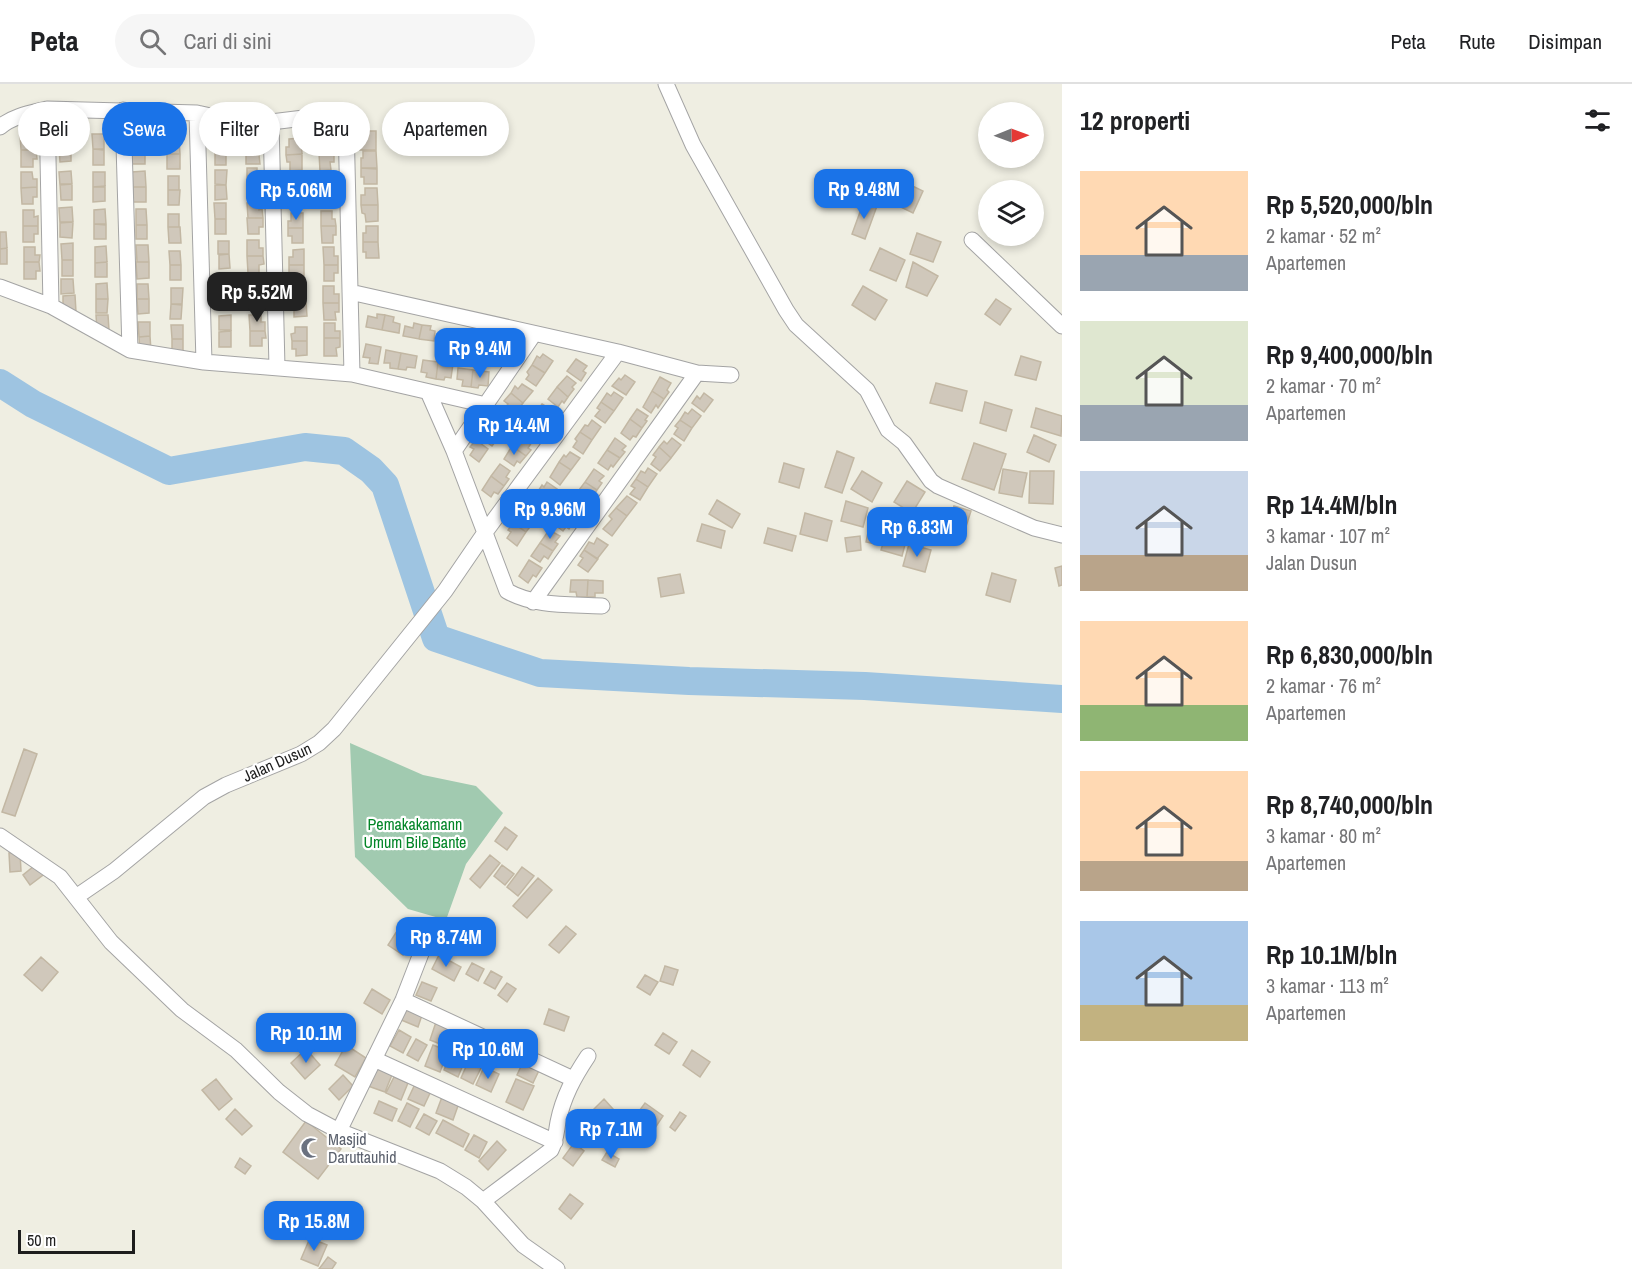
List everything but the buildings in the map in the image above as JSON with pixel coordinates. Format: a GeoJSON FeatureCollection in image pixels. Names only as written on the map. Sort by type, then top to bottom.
{"type":"FeatureCollection","features":[{"type":"Feature","properties":{"kind":"street"},"geometry":{"type":"LineString","coordinates":[[666,84],[693,145],[796,325],[867,390],[888,430],[904,443],[931,481],[1035,528],[1062,535]]}},
{"type":"Feature","properties":{"kind":"street"},"geometry":{"type":"LineString","coordinates":[[187,113],[197,113],[204,362]]}},
{"type":"Feature","properties":{"kind":"street"},"geometry":{"type":"LineString","coordinates":[[280,121],[312,117],[346,123],[352,374]]}},
{"type":"Feature","properties":{"kind":"street"},"geometry":{"type":"LineString","coordinates":[[0,127],[18,118]]}},
{"type":"Feature","properties":{"kind":"street"},"geometry":{"type":"LineString","coordinates":[[48,156],[51,306]]}},
{"type":"Feature","properties":{"kind":"street"},"geometry":{"type":"LineString","coordinates":[[124,156],[130,350]]}},
{"type":"Feature","properties":{"kind":"street"},"geometry":{"type":"LineString","coordinates":[[272,156],[277,367]]}},
{"type":"Feature","properties":{"kind":"street"},"geometry":{"type":"LineString","coordinates":[[972,240],[1062,326]]}},
{"type":"Feature","properties":{"kind":"street"},"geometry":{"type":"LineString","coordinates":[[0,287],[51,306],[130,350],[204,362],[352,374],[429,394],[486,405]]}},
{"type":"Feature","properties":{"kind":"street"},"geometry":{"type":"LineString","coordinates":[[350,292],[618,352],[697,373],[731,375]]}},
{"type":"Feature","properties":{"kind":"street"},"geometry":{"type":"LineString","coordinates":[[454,451],[534,334]]}},
{"type":"Feature","properties":{"kind":"street","name":"Jalan Dusun"},"geometry":{"type":"LineString","coordinates":[[76,897],[114,870],[204,797],[226,784],[301,754],[319,743],[334,729],[446,591],[486,531],[618,352]]}},
{"type":"Feature","properties":{"kind":"street"},"geometry":{"type":"LineString","coordinates":[[533,602],[697,373]]}},
{"type":"Feature","properties":{"kind":"street"},"geometry":{"type":"LineString","coordinates":[[429,394],[486,531],[507,591],[533,602],[602,606]]}},
{"type":"Feature","properties":{"kind":"street"},"geometry":{"type":"LineString","coordinates":[[0,836],[60,877],[111,942],[182,1010],[236,1050],[279,1092],[307,1113],[339,1131],[440,1171],[466,1186],[483,1201],[523,1245],[556,1269]]}},
{"type":"Feature","properties":{"kind":"street"},"geometry":{"type":"LineString","coordinates":[[339,1131],[403,1000],[426,938]]}},
{"type":"Feature","properties":{"kind":"street"},"geometry":{"type":"LineString","coordinates":[[403,1000],[573,1079]]}},
{"type":"Feature","properties":{"kind":"street"},"geometry":{"type":"LineString","coordinates":[[483,1201],[551,1150],[573,1079],[588,1056]]}},
{"type":"Feature","properties":{"kind":"street"},"geometry":{"type":"LineString","coordinates":[[374,1059],[555,1142]]}},
{"type":"Feature","properties":{"kind":"green space","name":"Pemakakamann Umum Bile Bante"},"geometry":{"type":"Polygon","coordinates":[[[350,743],[423,775],[476,786],[503,813],[466,864],[446,920],[408,909],[355,857],[350,743]]]}},
{"type":"Feature","properties":{"kind":"waterway"},"geometry":{"type":"LineString","coordinates":[[0,383],[33,404],[169,471],[305,447],[344,451],[371,470],[385,485],[436,638],[540,673],[689,681],[865,686],[1062,699]]}},
{"type":"Feature","properties":{"kind":"place","name":"Masjid Daruttauhid"},"geometry":{"type":"Point","coordinates":[311,1148]}}]}
